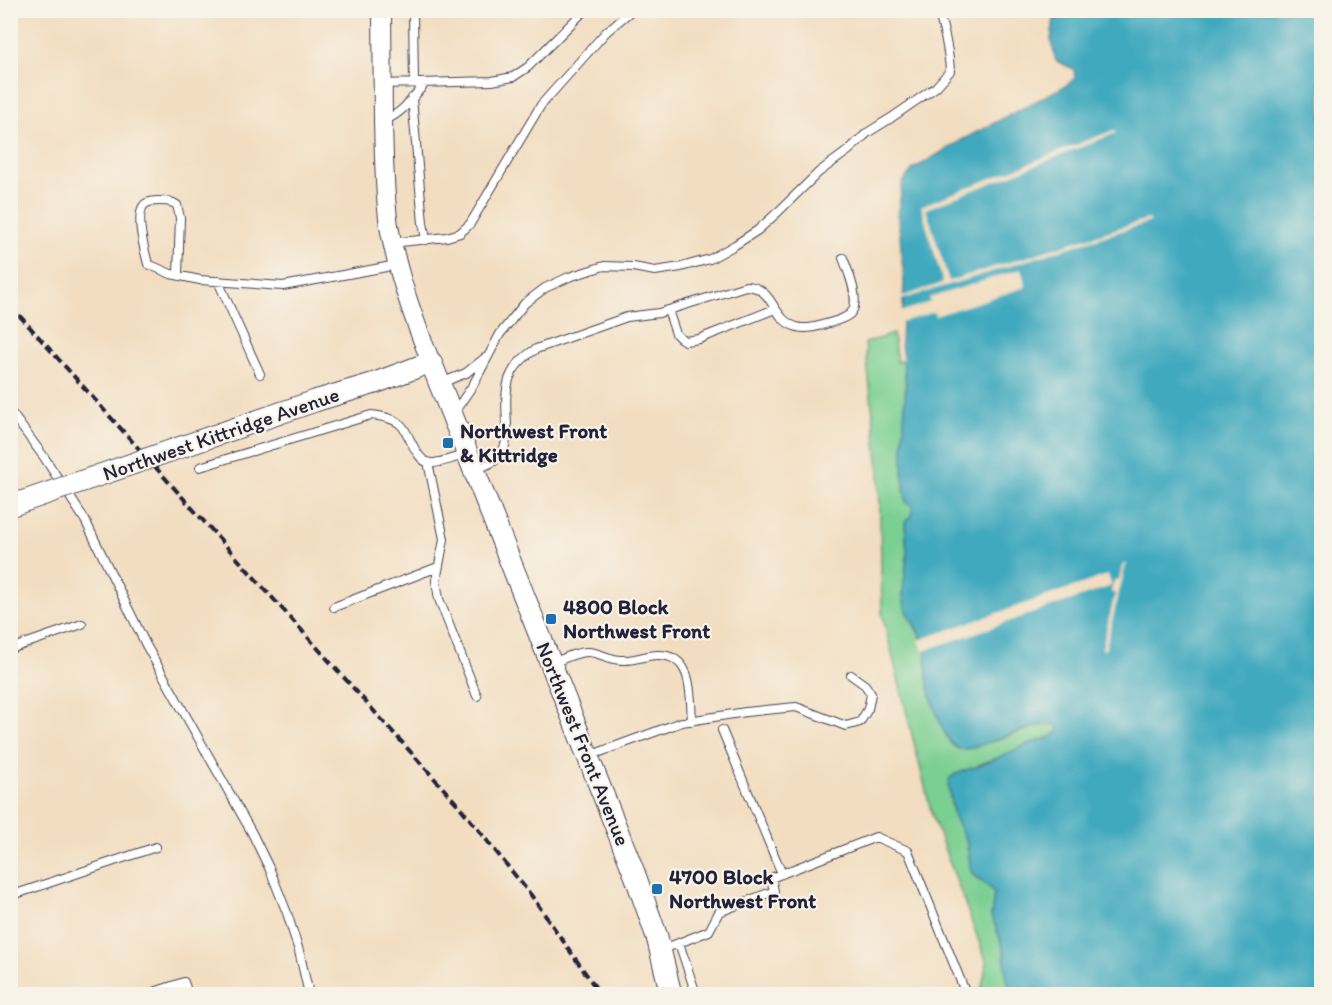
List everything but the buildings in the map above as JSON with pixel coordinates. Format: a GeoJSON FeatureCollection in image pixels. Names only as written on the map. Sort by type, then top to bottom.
{"type":"FeatureCollection","features":[{"type":"Feature","properties":{"kind":"main road","name":"Northwest Front Avenue"},"geometry":{"type":"LineString","coordinates":[[431,362],[638,883],[670,946],[671,994]]}},
{"type":"Feature","properties":{"kind":"main road","name":"Northwest Kittridge Avenue"},"geometry":{"type":"LineString","coordinates":[[10,506],[431,362]]}},
{"type":"Feature","properties":{"kind":"street","name":"Northwest Front Avenue"},"geometry":{"type":"LineString","coordinates":[[382,10],[386,195],[398,265],[415,321],[431,362]]}},
{"type":"Feature","properties":{"kind":"lane"},"geometry":{"type":"LineString","coordinates":[[413,10],[414,83]]}},
{"type":"Feature","properties":{"kind":"lane"},"geometry":{"type":"LineString","coordinates":[[382,84],[492,81],[513,77],[528,67],[585,10]]}},
{"type":"Feature","properties":{"kind":"lane"},"geometry":{"type":"LineString","coordinates":[[393,243],[447,237],[460,233],[470,224],[541,105],[606,32],[632,10]]}},
{"type":"Feature","properties":{"kind":"lane"},"geometry":{"type":"LineString","coordinates":[[452,415],[473,385],[500,334],[525,303],[545,288],[569,277],[604,266],[633,267],[655,271],[710,259],[758,230],[819,172],[849,150],[867,132],[936,87],[950,71],[949,56],[938,10]]}},
{"type":"Feature","properties":{"kind":"lane"},"geometry":{"type":"LineString","coordinates":[[383,121],[396,115],[425,83]]}},
{"type":"Feature","properties":{"kind":"lane"},"geometry":{"type":"LineString","coordinates":[[412,98],[426,240]]}},
{"type":"Feature","properties":{"kind":"lane"},"geometry":{"type":"LineString","coordinates":[[178,275],[180,218],[177,205],[167,201],[147,202],[141,212],[141,237],[148,264],[178,275],[200,280],[283,286],[398,265]]}},
{"type":"Feature","properties":{"kind":"lane"},"geometry":{"type":"LineString","coordinates":[[200,466],[371,415],[382,416],[402,425],[419,456],[428,462],[496,460],[504,451],[507,435],[505,410],[507,384],[516,366],[528,354],[545,345],[627,317],[659,313],[746,286],[755,286],[768,296],[775,309],[789,325],[801,328],[814,327],[843,318],[851,313],[855,306],[855,298],[843,258]]}},
{"type":"Feature","properties":{"kind":"lane"},"geometry":{"type":"LineString","coordinates":[[218,281],[260,374]]}},
{"type":"Feature","properties":{"kind":"lane"},"geometry":{"type":"LineString","coordinates":[[668,310],[676,334],[685,341],[699,339],[775,309]]}},
{"type":"Feature","properties":{"kind":"lane"},"geometry":{"type":"LineString","coordinates":[[439,383],[466,373],[479,364],[491,351]]}},
{"type":"Feature","properties":{"kind":"lane"},"geometry":{"type":"LineString","coordinates":[[10,411],[86,520],[146,645],[252,833],[287,913],[309,994]]}},
{"type":"Feature","properties":{"kind":"lane"},"geometry":{"type":"LineString","coordinates":[[428,462],[444,539],[436,581],[439,599],[477,696]]}},
{"type":"Feature","properties":{"kind":"lane"},"geometry":{"type":"LineString","coordinates":[[334,607],[438,567]]}},
{"type":"Feature","properties":{"kind":"lane"},"geometry":{"type":"LineString","coordinates":[[10,649],[82,624]]}},
{"type":"Feature","properties":{"kind":"lane"},"geometry":{"type":"LineString","coordinates":[[552,664],[579,653],[588,652],[612,660],[660,655],[672,657],[682,665],[688,676],[692,721]]}},
{"type":"Feature","properties":{"kind":"lane"},"geometry":{"type":"LineString","coordinates":[[588,757],[682,722],[746,712],[796,707],[846,726],[860,722],[868,709],[872,694],[865,685],[851,675]]}},
{"type":"Feature","properties":{"kind":"lane"},"geometry":{"type":"LineString","coordinates":[[722,730],[782,874]]}},
{"type":"Feature","properties":{"kind":"lane"},"geometry":{"type":"LineString","coordinates":[[696,994],[670,946],[709,931],[719,912],[774,891],[771,878],[876,837],[908,851],[966,994]]}},
{"type":"Feature","properties":{"kind":"lane"},"geometry":{"type":"LineString","coordinates":[[10,896],[156,847]]}},
{"type":"Feature","properties":{"kind":"lane"},"geometry":{"type":"LineString","coordinates":[[148,994],[184,982],[188,994]]}},
{"type":"Feature","properties":{"kind":"green space"},"geometry":{"type":"Polygon","coordinates":[[[893,334],[897,362],[904,360],[906,388],[903,447],[904,488],[905,495],[914,511],[905,522],[907,553],[903,595],[906,611],[923,641],[927,655],[927,675],[937,714],[950,743],[958,749],[966,749],[1035,727],[1054,724],[1060,731],[1051,737],[980,764],[949,792],[954,817],[967,842],[974,876],[994,893],[991,917],[1003,947],[1007,979],[1016,991],[1036,988],[1051,994],[983,994],[981,990],[987,963],[932,815],[882,614],[879,469],[865,343],[893,334]]]}},
{"type":"Feature","properties":{"kind":"water"},"geometry":{"type":"Polygon","coordinates":[[[1055,11],[1321,11],[1321,994],[1051,994],[1034,988],[1013,990],[1007,981],[1003,948],[991,917],[994,893],[971,872],[967,842],[954,817],[948,784],[950,778],[1028,744],[1051,737],[1059,731],[1057,725],[1050,724],[1017,732],[974,747],[960,749],[948,739],[934,706],[927,677],[925,645],[905,607],[903,595],[907,557],[905,522],[913,510],[911,504],[906,503],[903,475],[906,384],[901,343],[904,283],[898,211],[903,182],[912,170],[962,140],[1067,85],[1075,78],[1074,69],[1056,61],[1051,40],[1055,11]]]}},
{"type":"Feature","properties":{"kind":"pier"},"geometry":{"type":"Polygon","coordinates":[[[1114,130],[1116,133],[926,209],[949,281],[1148,219],[1150,222],[900,300],[901,297],[943,283],[921,206],[1114,130]]]}},
{"type":"Feature","properties":{"kind":"pier"},"geometry":{"type":"Polygon","coordinates":[[[1021,269],[1026,287],[935,316],[934,312],[899,323],[900,312],[930,302],[929,298],[1021,269]]]}},
{"type":"Feature","properties":{"kind":"pier"},"geometry":{"type":"Polygon","coordinates":[[[1123,564],[1126,564],[1105,650],[1102,649],[1115,594],[1111,592],[1114,580],[1119,580],[1123,564]]]}},
{"type":"Feature","properties":{"kind":"pier"},"geometry":{"type":"Polygon","coordinates":[[[1108,575],[1112,586],[923,651],[919,640],[1108,575]]]}},
{"type":"Feature","properties":{"kind":"railway"},"geometry":{"type":"LineString","coordinates":[[10,305],[460,807],[531,895],[600,994]]}},
{"type":"Feature","properties":{"kind":"place","name":"Northwest Front & Kittridge"},"geometry":{"type":"Point","coordinates":[448,443]}},
{"type":"Feature","properties":{"kind":"place","name":"4800 Block Northwest Front"},"geometry":{"type":"Point","coordinates":[551,619]}},
{"type":"Feature","properties":{"kind":"place","name":"4700 Block Northwest Front"},"geometry":{"type":"Point","coordinates":[657,889]}}]}
